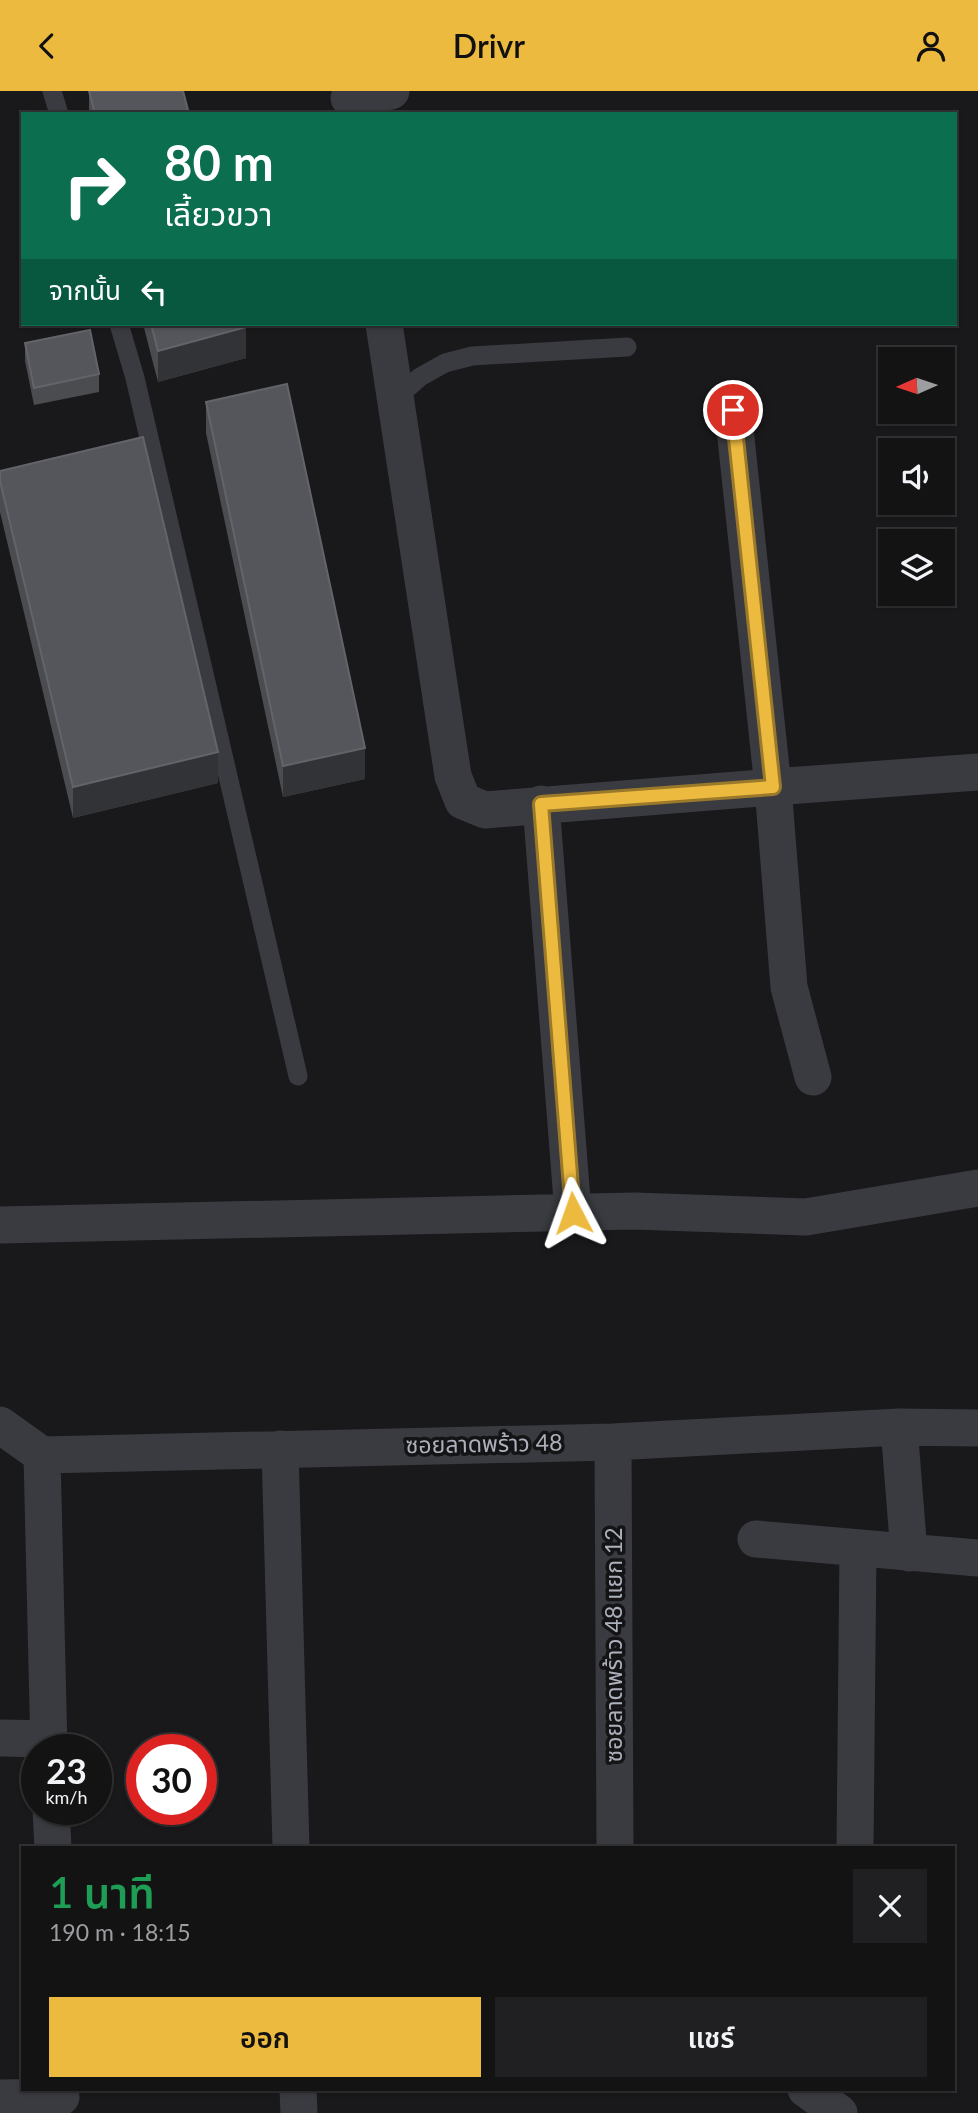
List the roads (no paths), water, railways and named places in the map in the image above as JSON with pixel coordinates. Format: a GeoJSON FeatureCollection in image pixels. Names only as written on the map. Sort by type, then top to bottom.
{"type":"FeatureCollection","features":[{"type":"Feature","properties":{"kind":"street"},"geometry":{"type":"LineString","coordinates":[[350,101],[391,91]]}},
{"type":"Feature","properties":{"kind":"street"},"geometry":{"type":"LineString","coordinates":[[384,326],[453,776],[463,801],[485,810],[978,772]]}},
{"type":"Feature","properties":{"kind":"street"},"geometry":{"type":"LineString","coordinates":[[733,410],[773,787],[789,987],[813,1077]]}},
{"type":"Feature","properties":{"kind":"street"},"geometry":{"type":"LineString","coordinates":[[541,804],[573,1213]]}},
{"type":"Feature","properties":{"kind":"street"},"geometry":{"type":"LineString","coordinates":[[0,1226],[634,1211],[806,1217],[978,1188]]}},
{"type":"Feature","properties":{"kind":"street"},"geometry":{"type":"LineString","coordinates":[[0,1425],[42,1455],[49,1734]]}},
{"type":"Feature","properties":{"kind":"street"},"geometry":{"type":"LineString","coordinates":[[899,1427],[909,1553]]}},
{"type":"Feature","properties":{"kind":"street","name":"ซอยลาดพร้าว 48"},"geometry":{"type":"LineString","coordinates":[[42,1455],[612,1441],[899,1427],[978,1428]]}},
{"type":"Feature","properties":{"kind":"street","name":"ซอยลาดพร้าว 48 แยก 12"},"geometry":{"type":"LineString","coordinates":[[612,1441],[615,1846]]}},
{"type":"Feature","properties":{"kind":"street"},"geometry":{"type":"LineString","coordinates":[[280,1449],[291,1846]]}},
{"type":"Feature","properties":{"kind":"street"},"geometry":{"type":"LineString","coordinates":[[756,1539],[978,1558]]}},
{"type":"Feature","properties":{"kind":"street"},"geometry":{"type":"LineString","coordinates":[[856,1846],[858,1548]]}},
{"type":"Feature","properties":{"kind":"street"},"geometry":{"type":"LineString","coordinates":[[0,1738],[21,1741]]}},
{"type":"Feature","properties":{"kind":"street"},"geometry":{"type":"LineString","coordinates":[[51,1825],[52,1846]]}},
{"type":"Feature","properties":{"kind":"street"},"geometry":{"type":"LineString","coordinates":[[298,2091],[299,2113]]}},
{"type":"Feature","properties":{"kind":"street"},"geometry":{"type":"LineString","coordinates":[[810,2091],[839,2113]]}},
{"type":"Feature","properties":{"kind":"street"},"geometry":{"type":"LineString","coordinates":[[0,2098],[61,2100]]}},
{"type":"Feature","properties":{"kind":"lane"},"geometry":{"type":"LineString","coordinates":[[52,91],[58,112]]}},
{"type":"Feature","properties":{"kind":"lane"},"geometry":{"type":"LineString","coordinates":[[120,326],[135,378],[298,1076]]}},
{"type":"Feature","properties":{"kind":"lane"},"geometry":{"type":"LineString","coordinates":[[396,400],[421,377],[445,363],[472,356],[626,347]]}}]}
